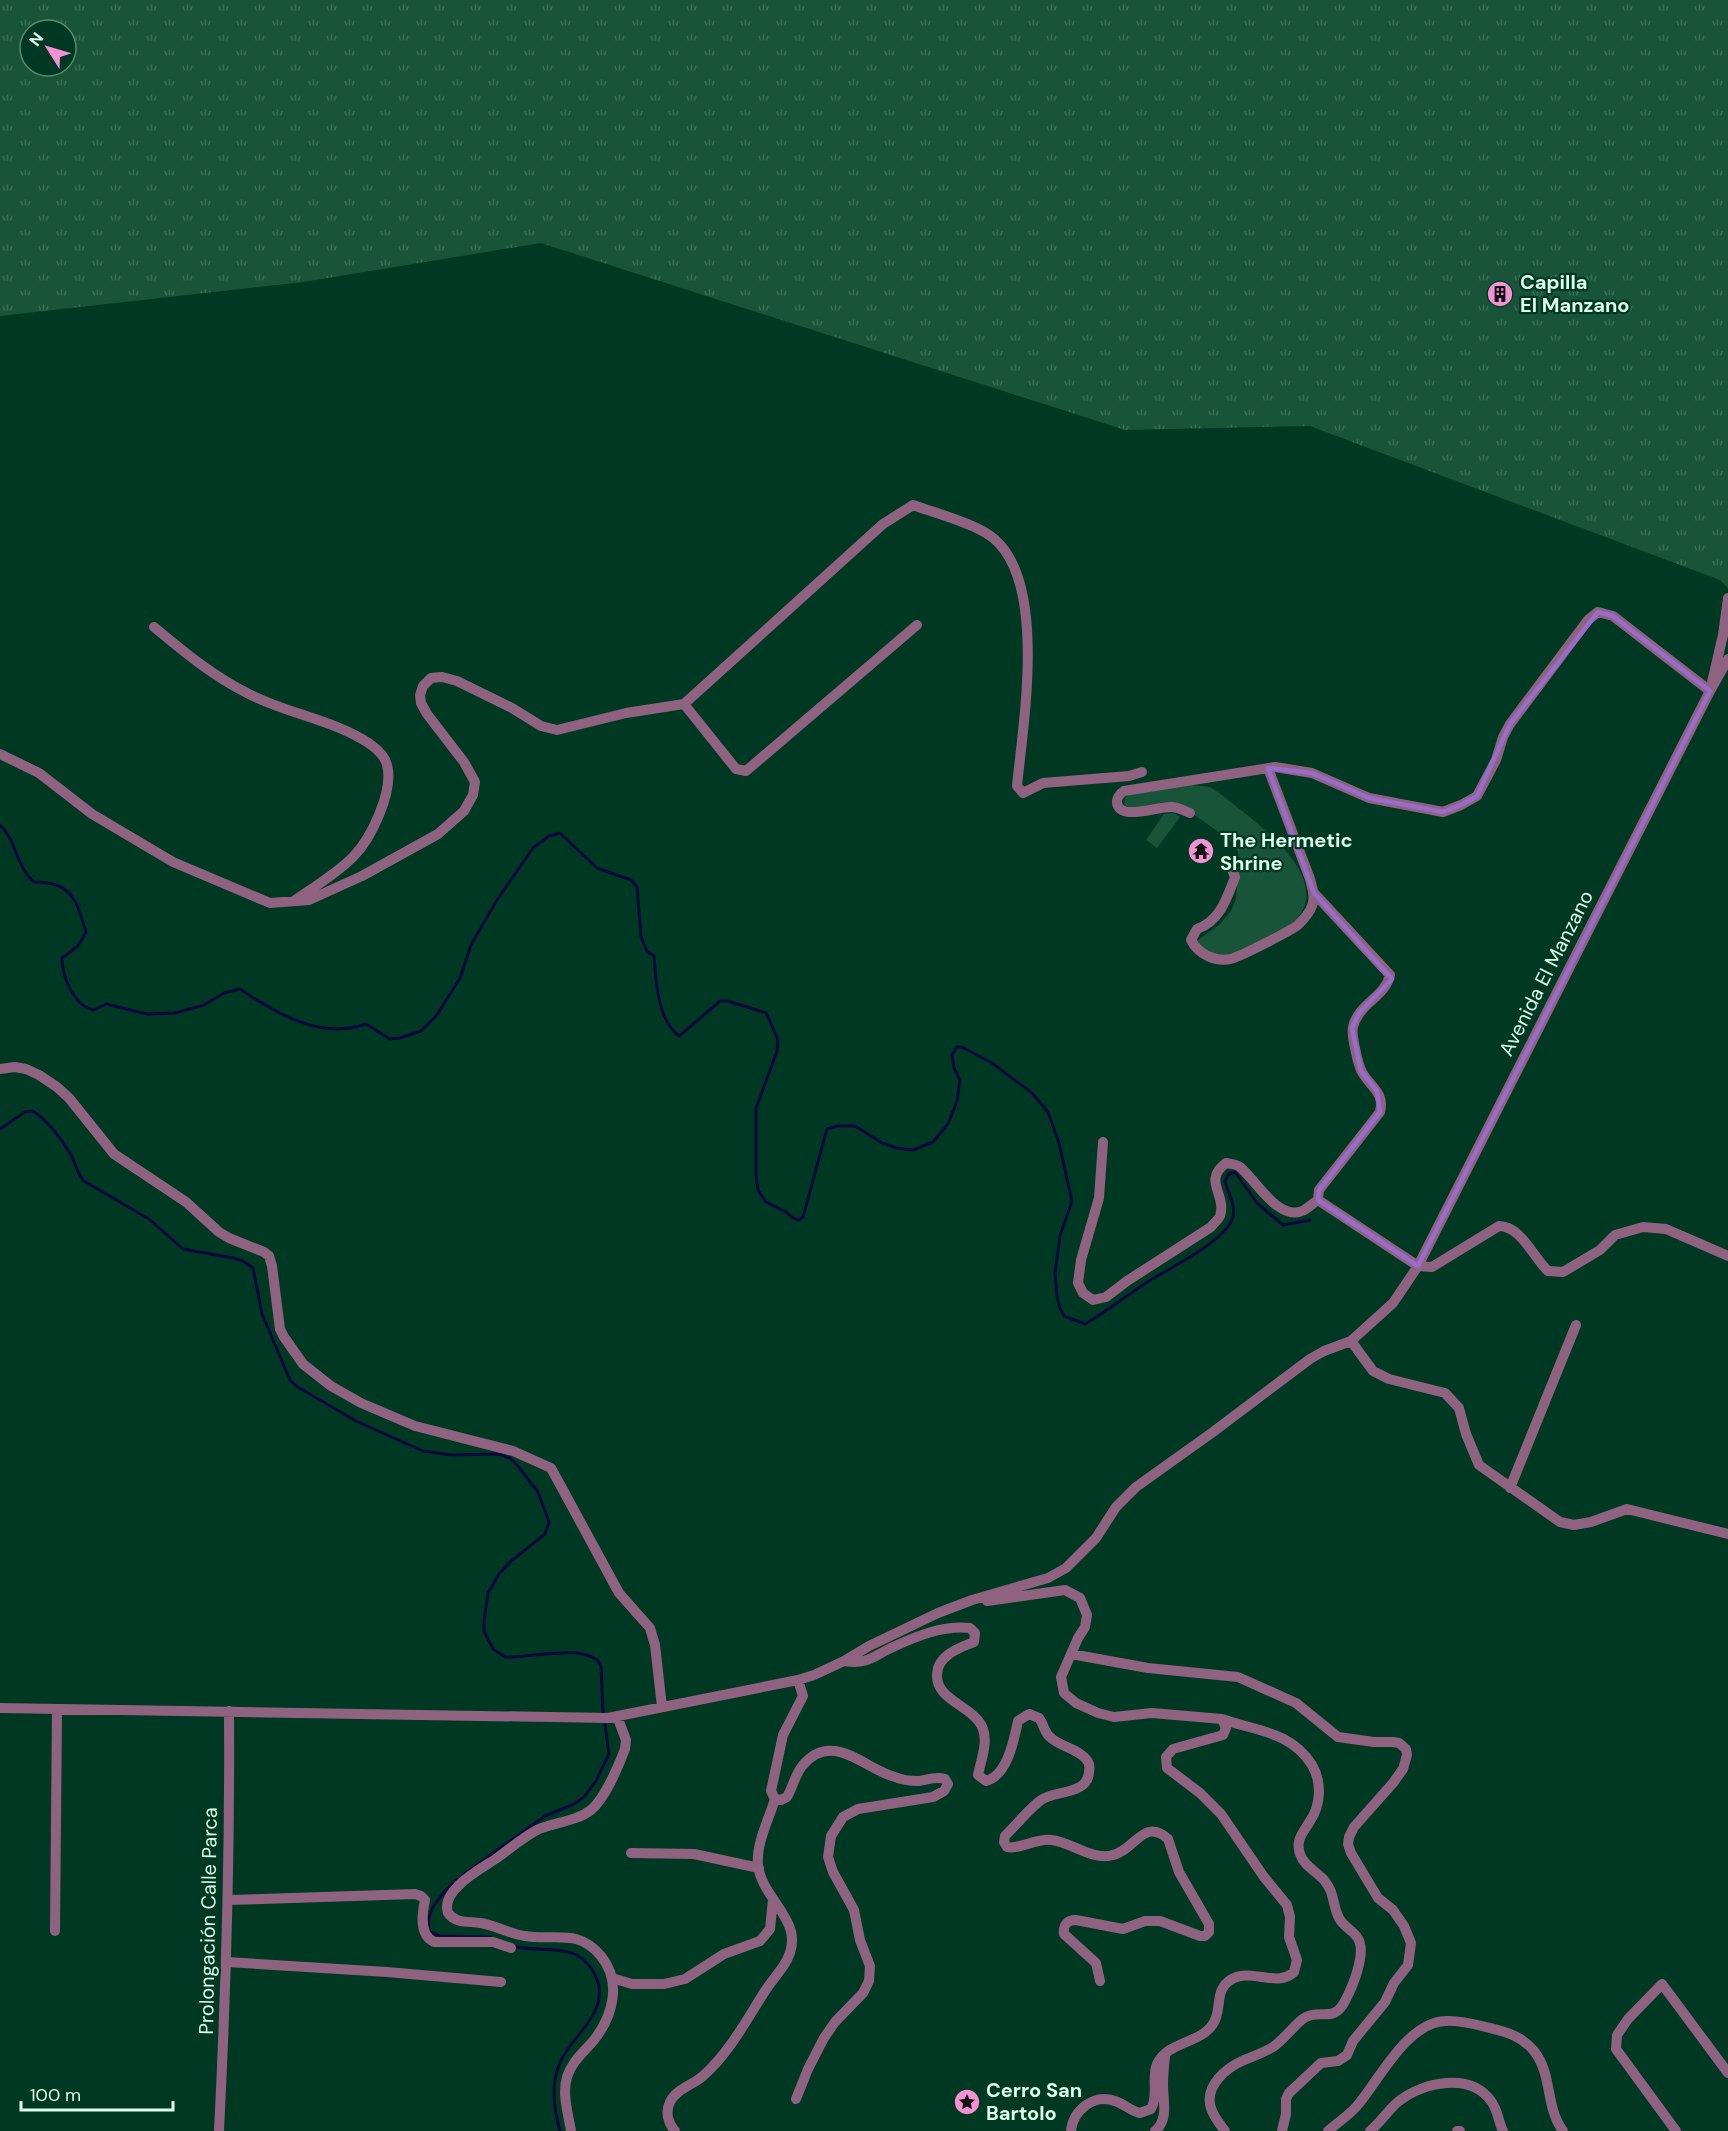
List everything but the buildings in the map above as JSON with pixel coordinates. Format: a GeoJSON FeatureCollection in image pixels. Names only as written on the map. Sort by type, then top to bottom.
{"type":"FeatureCollection","features":[{"type":"Feature","properties":{"kind":"street"},"geometry":{"type":"LineString","coordinates":[[0,754],[39,772],[92,814],[173,862],[270,903],[309,900],[362,876],[438,834],[464,811],[473,795],[475,782],[464,762],[421,703],[420,695],[423,686],[431,678],[442,677],[457,681],[512,708],[541,726],[557,730],[617,715],[684,704],[883,524],[913,506],[987,533],[1006,552],[1020,581],[1029,646],[1017,786],[1023,793],[1043,783],[1129,776],[1142,772]]}},
{"type":"Feature","properties":{"kind":"street","name":"Avenida El Manzano"},"geometry":{"type":"LineString","coordinates":[[1352,1341],[1393,1303],[1418,1266],[1710,691],[1723,635],[1728,598]]}},
{"type":"Feature","properties":{"kind":"street"},"geometry":{"type":"LineString","coordinates":[[1190,813],[1175,807],[1129,812],[1116,805],[1116,799],[1124,791],[1275,767],[1312,773],[1369,798],[1443,812],[1461,805],[1477,796],[1496,760],[1510,723],[1588,620],[1598,612],[1613,616],[1710,691],[1728,659]]}},
{"type":"Feature","properties":{"kind":"street"},"geometry":{"type":"LineString","coordinates":[[684,704],[736,769],[746,771],[917,625]]}},
{"type":"Feature","properties":{"kind":"street"},"geometry":{"type":"LineString","coordinates":[[154,627],[222,680],[249,694],[322,720],[353,734],[372,745],[387,764],[386,794],[378,818],[367,839],[342,868],[292,902]]}},
{"type":"Feature","properties":{"kind":"street"},"geometry":{"type":"LineString","coordinates":[[1233,872],[1235,877],[1218,914],[1206,926],[1197,929],[1191,940],[1195,948],[1203,954],[1216,958],[1231,959],[1297,926],[1312,907],[1314,893],[1310,879],[1268,768]]}},
{"type":"Feature","properties":{"kind":"street"},"geometry":{"type":"LineString","coordinates":[[1103,1142],[1100,1198],[1081,1260],[1078,1283],[1083,1293],[1094,1300],[1106,1297],[1211,1227],[1220,1215],[1220,1200],[1214,1178],[1217,1169],[1226,1163],[1238,1165],[1280,1208],[1291,1212],[1301,1212],[1318,1200],[1319,1190],[1380,1112],[1382,1103],[1377,1091],[1361,1071],[1352,1028],[1359,1013],[1388,983],[1389,975],[1314,893]]}},
{"type":"Feature","properties":{"kind":"street"},"geometry":{"type":"LineString","coordinates":[[0,1069],[15,1067],[39,1074],[69,1098],[114,1154],[186,1202],[219,1232],[257,1248],[268,1256],[272,1266],[280,1329],[303,1364],[331,1386],[397,1420],[434,1432],[513,1451],[551,1468],[619,1593],[650,1628],[655,1645],[662,1707]]}},
{"type":"Feature","properties":{"kind":"street"},"geometry":{"type":"LineString","coordinates":[[1318,1200],[1418,1266],[1432,1267],[1499,1226],[1508,1226],[1516,1232],[1548,1271],[1563,1272],[1600,1250],[1615,1235],[1643,1227],[1666,1229],[1728,1256]]}},
{"type":"Feature","properties":{"kind":"street"},"geometry":{"type":"LineString","coordinates":[[1510,1488],[1576,1325]]}},
{"type":"Feature","properties":{"kind":"street"},"geometry":{"type":"LineString","coordinates":[[0,1708],[596,1718],[617,1716],[798,1680],[844,1661],[938,1612],[1048,1578],[1066,1568],[1096,1538],[1116,1507],[1136,1487],[1311,1359],[1324,1351],[1352,1341],[1373,1371],[1389,1379],[1445,1393],[1459,1408],[1466,1434],[1479,1465],[1560,1522],[1574,1525],[1591,1522],[1627,1509],[1728,1534]]}},
{"type":"Feature","properties":{"kind":"street"},"geometry":{"type":"LineString","coordinates":[[972,1600],[990,1601],[1065,1590],[1070,1592],[1080,1598],[1087,1615],[1085,1627],[1061,1677],[1062,1689],[1071,1701],[1098,1713],[1122,1717],[1152,1713],[1222,1719],[1258,1728],[1276,1734],[1300,1750],[1311,1765],[1318,1782],[1318,1800],[1314,1814],[1299,1838],[1299,1850],[1304,1862],[1328,1886],[1334,1898],[1338,1916],[1359,1941],[1362,1952],[1346,1998],[1340,2008],[1325,2016],[1316,2014],[1307,2016],[1274,2046],[1242,2061],[1214,2083],[1210,2105],[1225,2131]]}},
{"type":"Feature","properties":{"kind":"street"},"geometry":{"type":"LineString","coordinates":[[844,1661],[863,1662],[916,1636],[942,1629],[970,1628],[975,1633],[974,1642],[946,1656],[939,1665],[937,1676],[938,1684],[943,1692],[973,1714],[983,1728],[985,1740],[978,1775],[980,1778],[986,1781],[993,1778],[1012,1750],[1018,1721],[1029,1714],[1039,1718],[1049,1737],[1058,1744],[1082,1755],[1090,1768],[1088,1779],[1081,1786],[1039,1801],[1005,1836],[1004,1842],[1007,1847],[1012,1848],[1032,1841],[1049,1839],[1063,1842],[1097,1856],[1109,1856],[1126,1850],[1147,1832],[1157,1832],[1168,1839],[1179,1872],[1209,1924],[1209,1932],[1206,1936],[1200,1936],[1160,1921],[1144,1921],[1123,1929],[1076,1920],[1069,1921],[1064,1926],[1064,1934],[1096,1963],[1100,1981]]}},
{"type":"Feature","properties":{"kind":"street"},"geometry":{"type":"LineString","coordinates":[[1071,1654],[1148,1668],[1238,1677],[1296,1703],[1338,1737],[1399,1743],[1406,1749],[1407,1755],[1403,1769],[1354,1827],[1348,1844],[1378,1898],[1393,1910],[1404,1926],[1411,1943],[1408,1965],[1394,1983],[1385,2002],[1353,2041],[1347,2055],[1338,2061],[1321,2063],[1289,2092],[1282,2131]]}},
{"type":"Feature","properties":{"kind":"street"},"geometry":{"type":"LineString","coordinates":[[796,2099],[824,2038],[835,2022],[863,1993],[868,1981],[870,1966],[860,1940],[854,1910],[833,1872],[828,1857],[829,1843],[834,1830],[843,1817],[858,1809],[933,1797],[944,1791],[948,1784],[945,1779],[940,1778],[919,1781],[892,1777],[851,1755],[830,1750],[810,1758],[800,1769],[787,1797],[781,1800],[776,1799],[772,1794],[772,1788],[783,1735],[803,1696],[798,1680]]}},
{"type":"Feature","properties":{"kind":"street"},"geometry":{"type":"LineString","coordinates":[[56,1931],[57,1709]]}},
{"type":"Feature","properties":{"kind":"street","name":"Prolongación Calle Parca"},"geometry":{"type":"LineString","coordinates":[[219,2131],[227,1962],[229,1711]]}},
{"type":"Feature","properties":{"kind":"street"},"geometry":{"type":"LineString","coordinates":[[571,2131],[565,2092],[567,2077],[575,2061],[599,2033],[609,2014],[614,1992],[612,1978],[603,1960],[597,1952],[577,1938],[527,1936],[499,1927],[457,1921],[448,1913],[447,1905],[450,1896],[463,1881],[518,1841],[540,1829],[582,1815],[596,1805],[625,1749],[626,1740],[617,1716]]}},
{"type":"Feature","properties":{"kind":"street"},"geometry":{"type":"LineString","coordinates":[[1071,2131],[1072,2123],[1078,2112],[1087,2104],[1098,2100],[1116,2101],[1140,2113],[1151,2109],[1154,2102],[1155,2069],[1166,2053],[1202,2034],[1211,2026],[1217,2016],[1220,1991],[1229,1981],[1247,1975],[1283,1978],[1291,1975],[1297,1964],[1289,1937],[1289,1910],[1284,1900],[1264,1877],[1221,1814],[1189,1784],[1169,1772],[1166,1765],[1167,1754],[1173,1749],[1223,1735],[1226,1728],[1222,1719]]}},
{"type":"Feature","properties":{"kind":"street"},"geometry":{"type":"LineString","coordinates":[[675,2131],[668,2115],[671,2099],[702,2077],[747,2023],[788,1957],[792,1944],[787,1918],[773,1899],[759,1868],[758,1852],[776,1799]]}},
{"type":"Feature","properties":{"kind":"street"},"geometry":{"type":"LineString","coordinates":[[631,1853],[694,1854],[759,1868]]}},
{"type":"Feature","properties":{"kind":"street"},"geometry":{"type":"LineString","coordinates":[[228,1900],[415,1894],[425,1900],[423,1929],[430,1941],[493,1942],[511,1948]]}},
{"type":"Feature","properties":{"kind":"street"},"geometry":{"type":"LineString","coordinates":[[612,1978],[632,1984],[664,1984],[685,1979],[724,1954],[760,1941],[770,1929],[773,1899]]}},
{"type":"Feature","properties":{"kind":"street"},"geometry":{"type":"LineString","coordinates":[[227,1962],[501,1982]]}},
{"type":"Feature","properties":{"kind":"street"},"geometry":{"type":"LineString","coordinates":[[1676,2131],[1616,2049],[1617,2035],[1628,2019],[1662,1984],[1728,2073]]}},
{"type":"Feature","properties":{"kind":"street"},"geometry":{"type":"LineString","coordinates":[[1328,2131],[1355,2109],[1405,2043],[1430,2025],[1445,2021],[1476,2024],[1515,2035],[1528,2045],[1544,2067],[1555,2118],[1563,2131]]}},
{"type":"Feature","properties":{"kind":"street"},"geometry":{"type":"LineString","coordinates":[[1155,2131],[1161,2125],[1164,2114],[1163,2079],[1166,2053]]}},
{"type":"Feature","properties":{"kind":"street"},"geometry":{"type":"LineString","coordinates":[[1371,2131],[1393,2106],[1407,2095],[1424,2088],[1458,2083],[1473,2086],[1486,2095],[1495,2108],[1503,2131]]}},
{"type":"Feature","properties":{"kind":"highlighted area"},"geometry":{"type":"Polygon","coordinates":[[[1598,612],[1613,616],[1710,691],[1418,1266],[1318,1200],[1319,1190],[1380,1112],[1377,1091],[1361,1071],[1352,1028],[1359,1013],[1392,979],[1314,893],[1268,768],[1312,773],[1369,798],[1443,812],[1461,805],[1477,796],[1510,724],[1598,612]]]}},
{"type":"Feature","properties":{"kind":"green space"},"geometry":{"type":"Polygon","coordinates":[[[0,0],[1728,0],[1728,588],[1720,580],[1310,426],[1125,430],[541,243],[303,282],[0,316],[0,0]]]}},
{"type":"Feature","properties":{"kind":"green space"},"geometry":{"type":"Polygon","coordinates":[[[1191,785],[1210,787],[1268,832],[1298,868],[1305,886],[1305,905],[1294,922],[1273,935],[1229,955],[1221,956],[1202,950],[1197,941],[1220,924],[1231,911],[1236,899],[1239,862],[1234,844],[1189,811],[1132,808],[1124,805],[1128,795],[1191,785]]]}},
{"type":"Feature","properties":{"kind":"green space"},"geometry":{"type":"Polygon","coordinates":[[[1174,813],[1180,817],[1157,848],[1146,840],[1164,814],[1174,813]]]}},
{"type":"Feature","properties":{"kind":"waterway"},"geometry":{"type":"LineString","coordinates":[[0,825],[10,838],[28,876],[34,882],[57,885],[65,889],[79,910],[86,932],[78,946],[62,958],[64,974],[71,990],[75,997],[87,1007],[94,1010],[106,1004],[147,1014],[175,1013],[204,1005],[224,993],[240,989],[300,1022],[333,1029],[366,1024],[390,1039],[421,1031],[437,1015],[460,978],[471,945],[497,900],[533,848],[549,836],[560,833],[597,868],[631,880],[637,887],[641,937],[647,951],[654,956],[662,1010],[666,1020],[679,1036],[720,1001],[728,1001],[766,1013],[778,1040],[777,1051],[756,1108],[756,1175],[758,1190],[766,1202],[793,1218],[799,1220],[803,1217],[827,1129],[837,1126],[855,1126],[882,1143],[913,1150],[933,1142],[948,1124],[957,1101],[960,1080],[954,1068],[952,1055],[957,1047],[962,1047],[992,1063],[1032,1093],[1048,1112],[1059,1143],[1072,1201],[1060,1236],[1055,1273],[1057,1296],[1064,1316],[1085,1324],[1146,1283],[1195,1254],[1220,1235],[1228,1226],[1234,1213],[1225,1181],[1229,1174],[1235,1172],[1257,1203],[1283,1225],[1310,1220]]}},
{"type":"Feature","properties":{"kind":"waterway"},"geometry":{"type":"LineString","coordinates":[[0,1129],[25,1112],[33,1111],[59,1137],[84,1181],[149,1219],[183,1249],[233,1258],[253,1268],[262,1314],[290,1380],[296,1386],[356,1421],[423,1451],[451,1455],[499,1454],[510,1458],[538,1492],[549,1522],[545,1534],[510,1562],[499,1574],[488,1593],[484,1631],[493,1649],[505,1657],[571,1653],[584,1654],[595,1659],[601,1666],[603,1713]]}},
{"type":"Feature","properties":{"kind":"waterway"},"geometry":{"type":"LineString","coordinates":[[463,1875],[545,1816],[574,1804],[584,1797],[596,1781],[609,1754],[605,1725]]}},
{"type":"Feature","properties":{"kind":"waterway"},"geometry":{"type":"LineString","coordinates":[[458,1879],[441,1896],[432,1910],[428,1924],[430,1932],[440,1936],[490,1937]]}},
{"type":"Feature","properties":{"kind":"waterway"},"geometry":{"type":"LineString","coordinates":[[513,1946],[569,1952],[577,1955],[592,1969],[599,1989],[599,2001],[594,2013],[563,2056],[558,2068],[554,2099],[560,2131]]}},
{"type":"Feature","properties":{"kind":"place","name":"Capilla El Manzano"},"geometry":{"type":"Point","coordinates":[1500,294]}},
{"type":"Feature","properties":{"kind":"place","name":"The Hermetic Shrine"},"geometry":{"type":"Point","coordinates":[1201,851]}},
{"type":"Feature","properties":{"kind":"place","name":"Cerro San Bartolo"},"geometry":{"type":"Point","coordinates":[967,2102]}}]}
